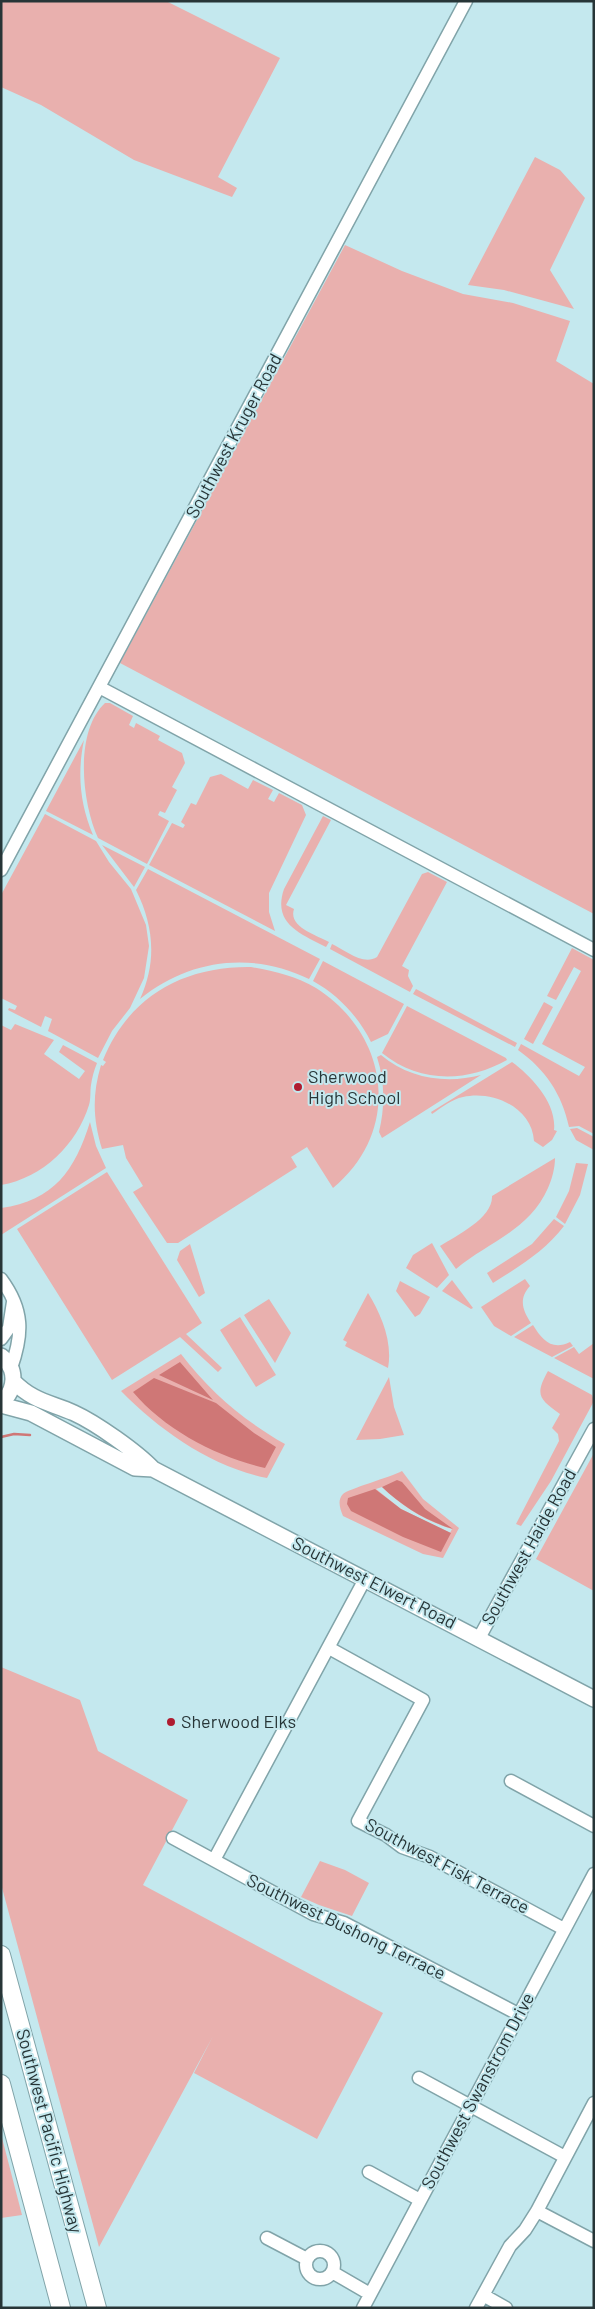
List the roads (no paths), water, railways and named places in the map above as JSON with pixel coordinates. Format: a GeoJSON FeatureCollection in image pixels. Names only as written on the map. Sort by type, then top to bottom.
{"type":"FeatureCollection","features":[{"type":"Feature","properties":{"kind":"highway","name":"Southwest Pacific Highway"},"geometry":{"type":"LineString","coordinates":[[1,1955],[97,2308]]}},
{"type":"Feature","properties":{"kind":"highway","name":"Southwest Pacific Highway"},"geometry":{"type":"LineString","coordinates":[[1,2084],[61,2308]]}},
{"type":"Feature","properties":{"kind":"main road","name":"Southwest Elwert Road"},"geometry":{"type":"LineString","coordinates":[[1,1356],[12,1375],[27,1394],[76,1414],[94,1424],[142,1457],[153,1469],[594,1699]]}},
{"type":"Feature","properties":{"kind":"main road"},"geometry":{"type":"LineString","coordinates":[[1,1404],[11,1390],[12,1375]]}},
{"type":"Feature","properties":{"kind":"main road","name":"Southwest Elwert Road"},"geometry":{"type":"LineString","coordinates":[[1,1404],[31,1413],[135,1468],[153,1469]]}},
{"type":"Feature","properties":{"kind":"street","name":"Southwest Kruger Road"},"geometry":{"type":"LineString","coordinates":[[1,870],[466,1]]}},
{"type":"Feature","properties":{"kind":"street"},"geometry":{"type":"LineString","coordinates":[[99,687],[594,950]]}},
{"type":"Feature","properties":{"kind":"street"},"geometry":{"type":"LineString","coordinates":[[1,1279],[18,1311],[20,1321],[12,1375]]}},
{"type":"Feature","properties":{"kind":"street"},"geometry":{"type":"LineString","coordinates":[[1,1339],[9,1328],[13,1302]]}},
{"type":"Feature","properties":{"kind":"street","name":"Southwest Haide Road"},"geometry":{"type":"LineString","coordinates":[[479,1638],[594,1429]]}},
{"type":"Feature","properties":{"kind":"street"},"geometry":{"type":"LineString","coordinates":[[214,1860],[365,1579]]}},
{"type":"Feature","properties":{"kind":"street","name":"Southwest Fisk Terrace"},"geometry":{"type":"LineString","coordinates":[[329,1648],[423,1700],[358,1821],[386,1835],[402,1847],[430,1857],[564,1929]]}},
{"type":"Feature","properties":{"kind":"street"},"geometry":{"type":"LineString","coordinates":[[511,1782],[594,1826]]}},
{"type":"Feature","properties":{"kind":"street","name":"Southwest Bushong Terrace"},"geometry":{"type":"LineString","coordinates":[[172,1838],[313,1914],[344,1923],[520,2015]]}},
{"type":"Feature","properties":{"kind":"street","name":"Southwest Swanstrom Drive"},"geometry":{"type":"LineString","coordinates":[[363,2308],[594,1874]]}},
{"type":"Feature","properties":{"kind":"street"},"geometry":{"type":"LineString","coordinates":[[419,2078],[564,2157]]}},
{"type":"Feature","properties":{"kind":"street"},"geometry":{"type":"LineString","coordinates":[[476,2308],[510,2246],[525,2230],[537,2211],[594,2103]]}},
{"type":"Feature","properties":{"kind":"street"},"geometry":{"type":"LineString","coordinates":[[369,2172],[420,2200]]}},
{"type":"Feature","properties":{"kind":"street"},"geometry":{"type":"LineString","coordinates":[[537,2211],[594,2241]]}},
{"type":"Feature","properties":{"kind":"street"},"geometry":{"type":"LineString","coordinates":[[267,2238],[307,2260]]}},
{"type":"Feature","properties":{"kind":"street"},"geometry":{"type":"LineString","coordinates":[[318,2251],[329,2255],[332,2260],[332,2272],[324,2278],[313,2277],[307,2274],[307,2260],[310,2255],[318,2251]]}},
{"type":"Feature","properties":{"kind":"street"},"geometry":{"type":"LineString","coordinates":[[332,2272],[370,2294]]}},
{"type":"Feature","properties":{"kind":"street"},"geometry":{"type":"LineString","coordinates":[[483,2295],[506,2308]]}},
{"type":"Feature","properties":{"kind":"waterway"},"geometry":{"type":"LineString","coordinates":[[1,1437],[14,1434],[30,1435]]}},
{"type":"Feature","properties":{"kind":"place","name":"Sherwood High School"},"geometry":{"type":"Point","coordinates":[298,1087]}},
{"type":"Feature","properties":{"kind":"place","name":"Sherwood Elks"},"geometry":{"type":"Point","coordinates":[171,1722]}}]}
